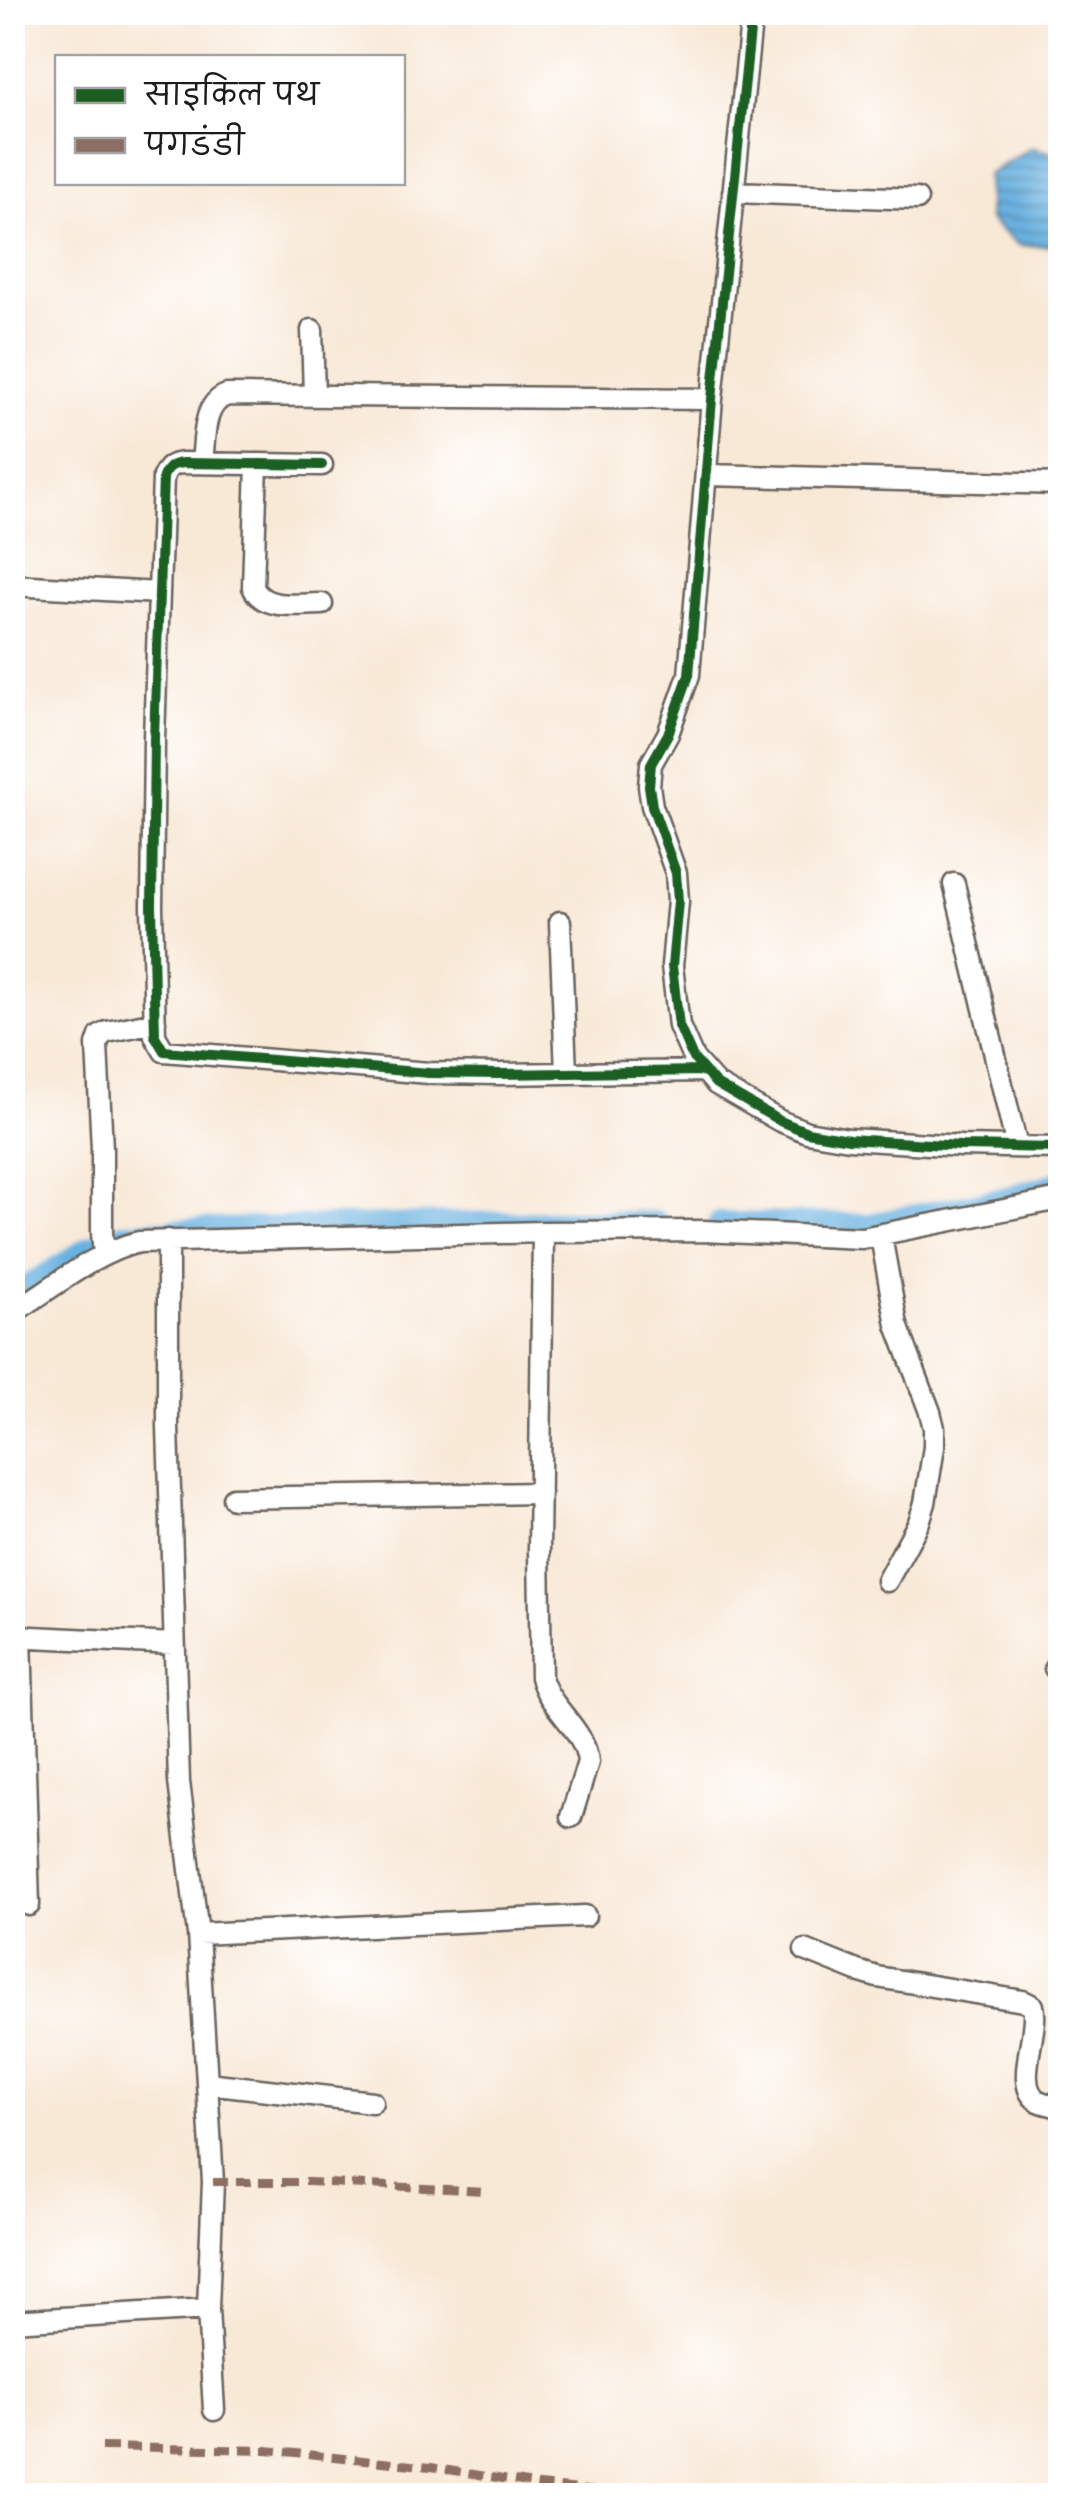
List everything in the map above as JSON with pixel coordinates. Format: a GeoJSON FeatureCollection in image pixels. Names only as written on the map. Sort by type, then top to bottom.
{"type":"FeatureCollection","features":[{"type":"Feature","properties":{"kind":"street"},"geometry":{"type":"LineString","coordinates":[[752,12],[712,399],[689,675],[668,734],[651,764],[648,786],[676,873],[678,901],[672,966],[679,1026],[692,1058],[716,1084],[807,1132],[849,1139],[1060,1148]]}},
{"type":"Feature","properties":{"kind":"street"},"geometry":{"type":"LineString","coordinates":[[733,192],[916,199]]}},
{"type":"Feature","properties":{"kind":"street"},"geometry":{"type":"LineString","coordinates":[[312,330],[314,395]]}},
{"type":"Feature","properties":{"kind":"street"},"geometry":{"type":"LineString","coordinates":[[202,463],[210,409],[215,399],[227,395],[712,399]]}},
{"type":"Feature","properties":{"kind":"street"},"geometry":{"type":"LineString","coordinates":[[322,465],[173,464],[163,477],[154,739],[158,1044],[164,1050],[429,1072],[704,1071]]}},
{"type":"Feature","properties":{"kind":"street"},"geometry":{"type":"LineString","coordinates":[[257,464],[253,587],[257,597],[267,602],[322,604]]}},
{"type":"Feature","properties":{"kind":"street"},"geometry":{"type":"LineString","coordinates":[[707,475],[1060,484]]}},
{"type":"Feature","properties":{"kind":"street"},"geometry":{"type":"LineString","coordinates":[[12,585],[159,593]]}},
{"type":"Feature","properties":{"kind":"street"},"geometry":{"type":"LineString","coordinates":[[954,884],[1017,1147]]}},
{"type":"Feature","properties":{"kind":"street"},"geometry":{"type":"LineString","coordinates":[[560,922],[566,1073]]}},
{"type":"Feature","properties":{"kind":"street"},"geometry":{"type":"LineString","coordinates":[[103,1245],[97,1044],[107,1032],[155,1022]]}},
{"type":"Feature","properties":{"kind":"street"},"geometry":{"type":"LineString","coordinates":[[16,1303],[103,1245],[168,1240],[543,1232],[862,1238],[1060,1199]]}},
{"type":"Feature","properties":{"kind":"street"},"geometry":{"type":"LineString","coordinates":[[543,1232],[541,1677],[587,1752],[588,1762],[571,1817]]}},
{"type":"Feature","properties":{"kind":"street"},"geometry":{"type":"LineString","coordinates":[[881,1236],[896,1325],[934,1428],[926,1503],[887,1581]]}},
{"type":"Feature","properties":{"kind":"street"},"geometry":{"type":"LineString","coordinates":[[168,1240],[168,1427],[179,1782],[198,1934],[208,2083],[212,2182],[208,2309],[214,2410]]}},
{"type":"Feature","properties":{"kind":"street"},"geometry":{"type":"LineString","coordinates":[[233,1498],[540,1494]]}},
{"type":"Feature","properties":{"kind":"street"},"geometry":{"type":"LineString","coordinates":[[29,1905],[17,1636],[174,1644]]}},
{"type":"Feature","properties":{"kind":"street"},"geometry":{"type":"LineString","coordinates":[[198,1934],[585,1916]]}},
{"type":"Feature","properties":{"kind":"street"},"geometry":{"type":"LineString","coordinates":[[805,1950],[877,1977],[1023,2000],[1033,2006],[1036,2016],[1026,2078],[1029,2091],[1036,2100],[1060,2106]]}},
{"type":"Feature","properties":{"kind":"street"},"geometry":{"type":"LineString","coordinates":[[208,2083],[372,2102]]}},
{"type":"Feature","properties":{"kind":"street"},"geometry":{"type":"LineString","coordinates":[[12,2321],[208,2309]]}},
{"type":"Feature","properties":{"kind":"water"},"geometry":{"type":"Polygon","coordinates":[[[1031,148],[1060,154],[1060,246],[1018,245],[989,220],[987,175],[1031,148]]]}},
{"type":"Feature","properties":{"kind":"waterway"},"geometry":{"type":"LineString","coordinates":[[719,1223],[869,1224],[1003,1198],[1060,1182]]}},
{"type":"Feature","properties":{"kind":"waterway"},"geometry":{"type":"LineString","coordinates":[[12,1295],[88,1248],[124,1233],[553,1221],[657,1222]]}},
{"type":"Feature","properties":{"kind":"marked path"},"geometry":{"type":"LineString","coordinates":[[213,2182],[309,2182],[485,2191]]}},
{"type":"Feature","properties":{"kind":"marked path"},"geometry":{"type":"LineString","coordinates":[[102,2447],[267,2450],[648,2496]]}},
{"type":"Feature","properties":{"kind":"cycle path"},"geometry":{"type":"LineString","coordinates":[[752,12],[712,399],[689,675],[668,734],[651,764],[649,786],[652,806],[676,873],[678,901],[672,966],[679,1026],[693,1058],[716,1084],[807,1132],[849,1139],[1060,1148]]}},
{"type":"Feature","properties":{"kind":"cycle path"},"geometry":{"type":"LineString","coordinates":[[322,465],[183,463],[171,466],[163,477],[152,907],[155,1036],[164,1051],[429,1073],[704,1071]]}}]}
